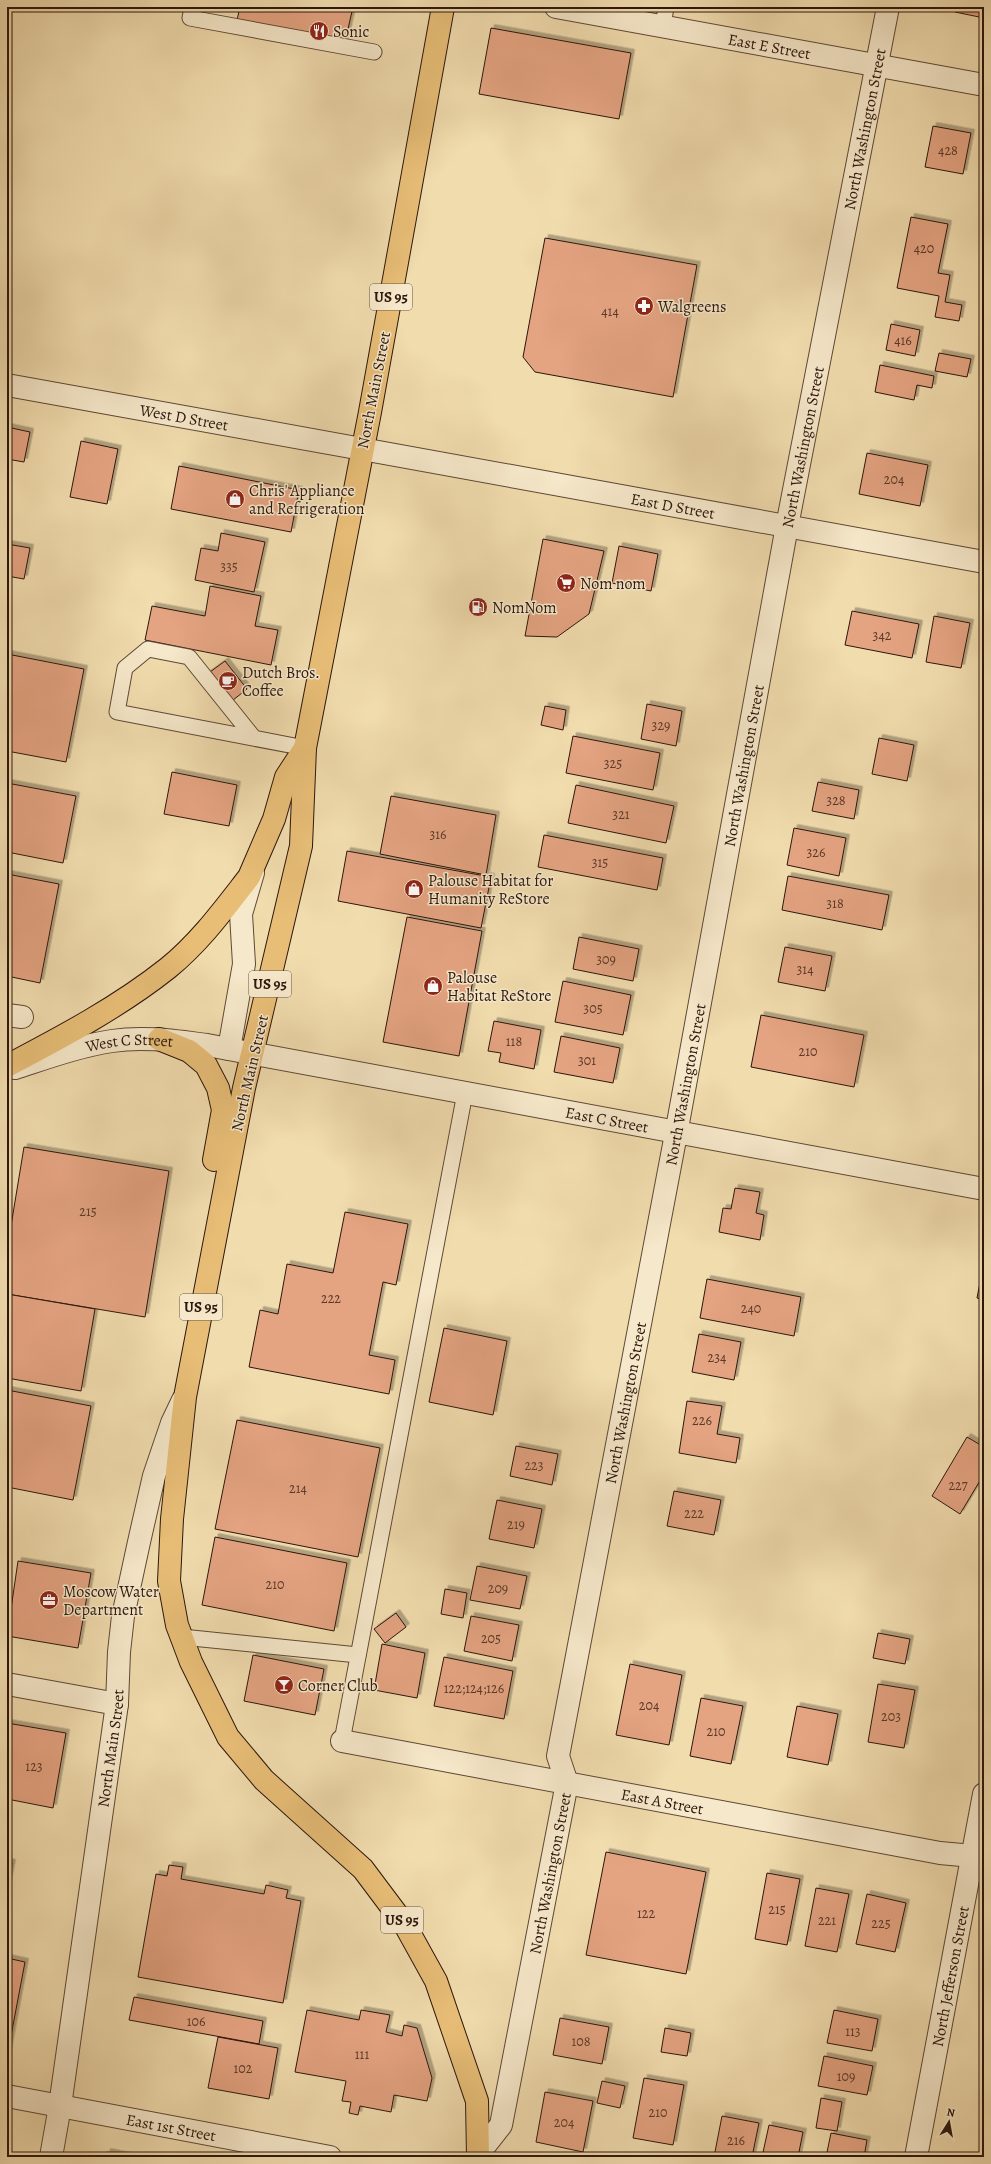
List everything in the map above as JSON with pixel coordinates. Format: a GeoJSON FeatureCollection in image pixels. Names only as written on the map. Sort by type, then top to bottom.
{"type":"FeatureCollection","features":[{"type":"Feature","properties":{"kind":"highway","name":"North Main Street"},"geometry":{"type":"LineString","coordinates":[[443,7],[362,449],[305,748],[301,846],[253,1053],[218,1218],[185,1397],[172,1519],[170,1581],[178,1625],[182,1637],[194,1668],[228,1737],[264,1780],[363,1869],[405,1925],[436,1981],[477,2100],[478,2155]]}},
{"type":"Feature","properties":{"kind":"highway","name":"North Main Street"},"geometry":{"type":"LineString","coordinates":[[7,1066],[56,1041],[110,1008],[168,968],[209,928],[255,865],[274,819],[286,777],[305,748]]}},
{"type":"Feature","properties":{"kind":"highway"},"geometry":{"type":"LineString","coordinates":[[159,1039],[189,1051],[206,1065],[218,1088],[223,1110],[211,1177],[218,1218]]}},
{"type":"Feature","properties":{"kind":"street","name":"East E Street"},"geometry":{"type":"LineString","coordinates":[[556,7],[664,16],[876,64],[984,85]]}},
{"type":"Feature","properties":{"kind":"street","name":"North Washington Street"},"geometry":{"type":"LineString","coordinates":[[478,2155],[501,2125],[567,1784],[558,1756],[676,1134],[787,526],[888,7]]}},
{"type":"Feature","properties":{"kind":"street","name":"West D Street"},"geometry":{"type":"LineString","coordinates":[[7,385],[362,449]]}},
{"type":"Feature","properties":{"kind":"street","name":"East D Street"},"geometry":{"type":"LineString","coordinates":[[362,449],[984,562]]}},
{"type":"Feature","properties":{"kind":"street","name":"North Main Street"},"geometry":{"type":"LineString","coordinates":[[229,1049],[244,964],[241,914],[255,865]]}},
{"type":"Feature","properties":{"kind":"street","name":"West C Street"},"geometry":{"type":"LineString","coordinates":[[7,1070],[59,1054],[112,1041],[159,1039],[253,1053]]}},
{"type":"Feature","properties":{"kind":"street","name":"East C Street"},"geometry":{"type":"LineString","coordinates":[[253,1053],[676,1134],[984,1189]]}},
{"type":"Feature","properties":{"kind":"street","name":"North Main Street"},"geometry":{"type":"LineString","coordinates":[[51,2157],[60,2106],[117,1704],[119,1652],[123,1616],[154,1476],[172,1423],[185,1397]]}},
{"type":"Feature","properties":{"kind":"street"},"geometry":{"type":"LineString","coordinates":[[7,1684],[117,1704]]}},
{"type":"Feature","properties":{"kind":"street","name":"East A Street"},"geometry":{"type":"LineString","coordinates":[[342,1741],[940,1853],[979,1856]]}},
{"type":"Feature","properties":{"kind":"street","name":"North Jefferson Street"},"geometry":{"type":"LineString","coordinates":[[916,2157],[979,1856],[984,1794]]}},
{"type":"Feature","properties":{"kind":"street","name":"East 1st Street"},"geometry":{"type":"LineString","coordinates":[[7,2096],[60,2106],[271,2152],[330,2157]]}},
{"type":"Feature","properties":{"kind":"lane"},"geometry":{"type":"LineString","coordinates":[[192,7],[190,18],[374,52]]}},
{"type":"Feature","properties":{"kind":"lane"},"geometry":{"type":"LineString","coordinates":[[254,738],[189,657],[148,649],[125,668],[117,712],[305,748]]}},
{"type":"Feature","properties":{"kind":"lane"},"geometry":{"type":"LineString","coordinates":[[342,1741],[465,1093]]}},
{"type":"Feature","properties":{"kind":"lane"},"geometry":{"type":"LineString","coordinates":[[182,1637],[358,1655]]}},
{"type":"Feature","properties":{"kind":"building","name":"Sonic"},"geometry":{"type":"Polygon","coordinates":[[[240,7],[353,7],[345,42],[237,20],[240,7]]]}},
{"type":"Feature","properties":{"kind":"building"},"geometry":{"type":"Polygon","coordinates":[[[956,7],[984,7],[984,18],[955,12],[956,7]]]}},
{"type":"Feature","properties":{"kind":"building"},"geometry":{"type":"Polygon","coordinates":[[[491,28],[631,53],[619,119],[479,94],[491,28]]]}},
{"type":"Feature","properties":{"kind":"building"},"geometry":{"type":"Polygon","coordinates":[[[933,126],[971,133],[963,174],[925,167],[933,126]]]}},
{"type":"Feature","properties":{"kind":"building"},"geometry":{"type":"Polygon","coordinates":[[[911,217],[948,224],[938,273],[950,275],[945,302],[962,305],[959,321],[935,317],[939,296],[897,288],[911,217]]]}},
{"type":"Feature","properties":{"kind":"building","name":"Walgreens"},"geometry":{"type":"Polygon","coordinates":[[[545,238],[697,265],[673,397],[535,372],[523,357],[545,238]]]}},
{"type":"Feature","properties":{"kind":"building"},"geometry":{"type":"Polygon","coordinates":[[[891,324],[920,330],[915,356],[886,350],[891,324]]]}},
{"type":"Feature","properties":{"kind":"building"},"geometry":{"type":"Polygon","coordinates":[[[939,353],[971,359],[967,377],[935,371],[939,353]]]}},
{"type":"Feature","properties":{"kind":"building"},"geometry":{"type":"Polygon","coordinates":[[[880,365],[934,376],[932,388],[917,385],[914,400],[875,392],[880,365]]]}},
{"type":"Feature","properties":{"kind":"building"},"geometry":{"type":"Polygon","coordinates":[[[7,427],[30,432],[24,462],[7,459],[7,427]]]}},
{"type":"Feature","properties":{"kind":"building"},"geometry":{"type":"Polygon","coordinates":[[[81,441],[118,449],[107,504],[70,497],[81,441]]]}},
{"type":"Feature","properties":{"kind":"building"},"geometry":{"type":"Polygon","coordinates":[[[867,453],[928,465],[920,506],[859,494],[867,453]]]}},
{"type":"Feature","properties":{"kind":"building","name":"Chris' Appliance and Refrigeration"},"geometry":{"type":"Polygon","coordinates":[[[179,466],[299,490],[291,532],[171,509],[179,466]]]}},
{"type":"Feature","properties":{"kind":"building"},"geometry":{"type":"Polygon","coordinates":[[[221,533],[265,542],[254,592],[195,580],[201,548],[218,551],[221,533]]]}},
{"type":"Feature","properties":{"kind":"building","name":"Nom nom"},"geometry":{"type":"Polygon","coordinates":[[[543,539],[604,551],[589,614],[557,637],[525,636],[543,539]]]}},
{"type":"Feature","properties":{"kind":"building"},"geometry":{"type":"Polygon","coordinates":[[[7,544],[30,548],[24,579],[7,576],[7,544]]]}},
{"type":"Feature","properties":{"kind":"building"},"geometry":{"type":"Polygon","coordinates":[[[619,546],[658,554],[651,591],[612,583],[619,546]]]}},
{"type":"Feature","properties":{"kind":"building"},"geometry":{"type":"Polygon","coordinates":[[[210,586],[261,596],[255,626],[278,630],[271,665],[145,640],[152,606],[205,616],[210,586]]]}},
{"type":"Feature","properties":{"kind":"building"},"geometry":{"type":"Polygon","coordinates":[[[852,611],[919,624],[912,658],[845,645],[852,611]]]}},
{"type":"Feature","properties":{"kind":"building"},"geometry":{"type":"Polygon","coordinates":[[[934,616],[970,623],[961,668],[926,662],[934,616]]]}},
{"type":"Feature","properties":{"kind":"building"},"geometry":{"type":"Polygon","coordinates":[[[7,654],[84,669],[66,762],[7,751],[7,654]]]}},
{"type":"Feature","properties":{"kind":"building"},"geometry":{"type":"Polygon","coordinates":[[[225,661],[247,689],[228,704],[206,675],[225,661]]]}},
{"type":"Feature","properties":{"kind":"building"},"geometry":{"type":"Polygon","coordinates":[[[647,704],[682,711],[676,746],[641,739],[647,704]]]}},
{"type":"Feature","properties":{"kind":"building"},"geometry":{"type":"Polygon","coordinates":[[[545,706],[566,710],[563,730],[541,725],[545,706]]]}},
{"type":"Feature","properties":{"kind":"building"},"geometry":{"type":"Polygon","coordinates":[[[573,736],[660,753],[653,790],[566,773],[573,736]]]}},
{"type":"Feature","properties":{"kind":"building"},"geometry":{"type":"Polygon","coordinates":[[[879,738],[914,745],[907,781],[872,774],[879,738]]]}},
{"type":"Feature","properties":{"kind":"building"},"geometry":{"type":"Polygon","coordinates":[[[172,772],[237,785],[229,826],[164,814],[172,772]]]}},
{"type":"Feature","properties":{"kind":"building"},"geometry":{"type":"Polygon","coordinates":[[[818,782],[859,790],[854,819],[812,811],[818,782]]]}},
{"type":"Feature","properties":{"kind":"building"},"geometry":{"type":"Polygon","coordinates":[[[7,783],[76,796],[63,863],[7,852],[7,783]]]}},
{"type":"Feature","properties":{"kind":"building"},"geometry":{"type":"Polygon","coordinates":[[[576,785],[674,806],[666,843],[568,823],[576,785]]]}},
{"type":"Feature","properties":{"kind":"building"},"geometry":{"type":"Polygon","coordinates":[[[391,796],[496,815],[486,875],[380,854],[391,796]]]}},
{"type":"Feature","properties":{"kind":"building"},"geometry":{"type":"Polygon","coordinates":[[[794,828],[846,838],[839,876],[787,865],[794,828]]]}},
{"type":"Feature","properties":{"kind":"building"},"geometry":{"type":"Polygon","coordinates":[[[544,835],[663,858],[657,890],[538,867],[544,835]]]}},
{"type":"Feature","properties":{"kind":"building","name":"Palouse Habitat for Humanity ReStore"},"geometry":{"type":"Polygon","coordinates":[[[347,851],[491,877],[481,928],[338,901],[347,851]]]}},
{"type":"Feature","properties":{"kind":"building"},"geometry":{"type":"Polygon","coordinates":[[[7,874],[59,884],[40,983],[7,976],[7,874]]]}},
{"type":"Feature","properties":{"kind":"building"},"geometry":{"type":"Polygon","coordinates":[[[788,876],[889,895],[882,930],[782,910],[788,876]]]}},
{"type":"Feature","properties":{"kind":"building","name":"Palouse Habitat ReStore"},"geometry":{"type":"Polygon","coordinates":[[[407,917],[482,931],[459,1056],[383,1042],[407,917]]]}},
{"type":"Feature","properties":{"kind":"building"},"geometry":{"type":"Polygon","coordinates":[[[579,937],[639,949],[633,981],[573,969],[579,937]]]}},
{"type":"Feature","properties":{"kind":"building"},"geometry":{"type":"Polygon","coordinates":[[[785,947],[832,956],[825,991],[778,982],[785,947]]]}},
{"type":"Feature","properties":{"kind":"building"},"geometry":{"type":"Polygon","coordinates":[[[563,981],[631,995],[623,1035],[555,1022],[563,981]]]}},
{"type":"Feature","properties":{"kind":"building"},"geometry":{"type":"Polygon","coordinates":[[[761,1015],[864,1035],[854,1087],[751,1067],[761,1015]]]}},
{"type":"Feature","properties":{"kind":"building"},"geometry":{"type":"Polygon","coordinates":[[[494,1021],[541,1030],[534,1069],[499,1062],[501,1053],[488,1051],[494,1021]]]}},
{"type":"Feature","properties":{"kind":"building"},"geometry":{"type":"Polygon","coordinates":[[[561,1036],[620,1048],[613,1083],[554,1072],[561,1036]]]}},
{"type":"Feature","properties":{"kind":"building"},"geometry":{"type":"Polygon","coordinates":[[[24,1147],[169,1171],[145,1317],[7,1294],[7,1250],[24,1147]]]}},
{"type":"Feature","properties":{"kind":"building"},"geometry":{"type":"Polygon","coordinates":[[[735,1188],[760,1192],[756,1213],[764,1215],[760,1240],[719,1232],[723,1208],[731,1209],[735,1188]]]}},
{"type":"Feature","properties":{"kind":"building"},"geometry":{"type":"Polygon","coordinates":[[[345,1212],[408,1224],[396,1285],[383,1282],[369,1355],[395,1360],[389,1394],[249,1367],[260,1310],[278,1314],[287,1264],[333,1273],[345,1212]]]}},
{"type":"Feature","properties":{"kind":"building"},"geometry":{"type":"Polygon","coordinates":[[[984,1262],[984,1300],[977,1298],[984,1262]]]}},
{"type":"Feature","properties":{"kind":"building"},"geometry":{"type":"Polygon","coordinates":[[[707,1279],[801,1297],[794,1336],[700,1318],[707,1279]]]}},
{"type":"Feature","properties":{"kind":"building"},"geometry":{"type":"Polygon","coordinates":[[[7,1294],[95,1309],[81,1391],[7,1378],[7,1294]]]}},
{"type":"Feature","properties":{"kind":"building"},"geometry":{"type":"Polygon","coordinates":[[[444,1328],[507,1341],[493,1415],[429,1402],[444,1328]]]}},
{"type":"Feature","properties":{"kind":"building"},"geometry":{"type":"Polygon","coordinates":[[[699,1334],[741,1342],[734,1380],[692,1372],[699,1334]]]}},
{"type":"Feature","properties":{"kind":"building"},"geometry":{"type":"Polygon","coordinates":[[[7,1390],[91,1406],[73,1500],[7,1487],[7,1390]]]}},
{"type":"Feature","properties":{"kind":"building"},"geometry":{"type":"Polygon","coordinates":[[[687,1401],[722,1406],[717,1434],[740,1438],[736,1463],[679,1453],[687,1401]]]}},
{"type":"Feature","properties":{"kind":"building"},"geometry":{"type":"Polygon","coordinates":[[[237,1420],[380,1448],[358,1557],[215,1529],[237,1420]]]}},
{"type":"Feature","properties":{"kind":"building"},"geometry":{"type":"Polygon","coordinates":[[[967,1437],[984,1447],[984,1474],[960,1514],[932,1496],[967,1437]]]}},
{"type":"Feature","properties":{"kind":"building"},"geometry":{"type":"Polygon","coordinates":[[[516,1446],[558,1454],[552,1485],[510,1476],[516,1446]]]}},
{"type":"Feature","properties":{"kind":"building"},"geometry":{"type":"Polygon","coordinates":[[[674,1491],[721,1500],[714,1535],[667,1526],[674,1491]]]}},
{"type":"Feature","properties":{"kind":"building"},"geometry":{"type":"Polygon","coordinates":[[[497,1500],[542,1509],[534,1548],[489,1539],[497,1500]]]}},
{"type":"Feature","properties":{"kind":"building"},"geometry":{"type":"Polygon","coordinates":[[[215,1537],[347,1563],[334,1631],[202,1605],[215,1537]]]}},
{"type":"Feature","properties":{"kind":"building","name":"Moscow Water Department"},"geometry":{"type":"Polygon","coordinates":[[[18,1561],[91,1573],[78,1648],[7,1636],[18,1561]]]}},
{"type":"Feature","properties":{"kind":"building"},"geometry":{"type":"Polygon","coordinates":[[[477,1566],[527,1576],[520,1609],[470,1600],[477,1566]]]}},
{"type":"Feature","properties":{"kind":"building"},"geometry":{"type":"Polygon","coordinates":[[[445,1589],[467,1593],[463,1618],[441,1614],[445,1589]]]}},
{"type":"Feature","properties":{"kind":"building"},"geometry":{"type":"Polygon","coordinates":[[[396,1613],[406,1627],[385,1643],[374,1629],[396,1613]]]}},
{"type":"Feature","properties":{"kind":"building"},"geometry":{"type":"Polygon","coordinates":[[[471,1616],[519,1625],[512,1661],[464,1651],[471,1616]]]}},
{"type":"Feature","properties":{"kind":"building"},"geometry":{"type":"Polygon","coordinates":[[[878,1633],[910,1639],[905,1664],[873,1658],[878,1633]]]}},
{"type":"Feature","properties":{"kind":"building"},"geometry":{"type":"Polygon","coordinates":[[[382,1644],[425,1653],[417,1698],[374,1690],[382,1644]]]}},
{"type":"Feature","properties":{"kind":"building","name":"Corner Club"},"geometry":{"type":"Polygon","coordinates":[[[253,1655],[324,1669],[315,1715],[244,1701],[253,1655]]]}},
{"type":"Feature","properties":{"kind":"building"},"geometry":{"type":"Polygon","coordinates":[[[444,1657],[513,1671],[504,1719],[434,1706],[444,1657]]]}},
{"type":"Feature","properties":{"kind":"building"},"geometry":{"type":"Polygon","coordinates":[[[630,1664],[682,1675],[669,1745],[616,1735],[630,1664]]]}},
{"type":"Feature","properties":{"kind":"building"},"geometry":{"type":"Polygon","coordinates":[[[878,1684],[915,1690],[904,1748],[868,1742],[878,1684]]]}},
{"type":"Feature","properties":{"kind":"building"},"geometry":{"type":"Polygon","coordinates":[[[701,1698],[743,1706],[731,1764],[690,1756],[701,1698]]]}},
{"type":"Feature","properties":{"kind":"building"},"geometry":{"type":"Polygon","coordinates":[[[797,1706],[838,1714],[828,1765],[787,1757],[797,1706]]]}},
{"type":"Feature","properties":{"kind":"building"},"geometry":{"type":"Polygon","coordinates":[[[7,1723],[66,1733],[53,1808],[7,1799],[7,1723]]]}},
{"type":"Feature","properties":{"kind":"building"},"geometry":{"type":"Polygon","coordinates":[[[606,1852],[706,1872],[686,1974],[586,1955],[606,1852]]]}},
{"type":"Feature","properties":{"kind":"building"},"geometry":{"type":"Polygon","coordinates":[[[7,1862],[12,1863],[7,1886],[7,1862]]]}},
{"type":"Feature","properties":{"kind":"building"},"geometry":{"type":"Polygon","coordinates":[[[169,1865],[183,1867],[181,1879],[264,1894],[266,1885],[288,1890],[286,1898],[301,1901],[283,2003],[138,1977],[156,1874],[167,1876],[169,1865]]]}},
{"type":"Feature","properties":{"kind":"building"},"geometry":{"type":"Polygon","coordinates":[[[767,1873],[800,1879],[787,1945],[755,1939],[767,1873]]]}},
{"type":"Feature","properties":{"kind":"building"},"geometry":{"type":"Polygon","coordinates":[[[816,1888],[849,1894],[837,1952],[805,1946],[816,1888]]]}},
{"type":"Feature","properties":{"kind":"building"},"geometry":{"type":"Polygon","coordinates":[[[867,1894],[906,1903],[895,1952],[856,1944],[867,1894]]]}},
{"type":"Feature","properties":{"kind":"building"},"geometry":{"type":"Polygon","coordinates":[[[7,1958],[25,1962],[7,2057],[7,1958]]]}},
{"type":"Feature","properties":{"kind":"building"},"geometry":{"type":"Polygon","coordinates":[[[134,1997],[263,2021],[259,2044],[129,2020],[134,1997]]]}},
{"type":"Feature","properties":{"kind":"building"},"geometry":{"type":"Polygon","coordinates":[[[307,2010],[359,2020],[361,2010],[390,2015],[386,2032],[402,2036],[404,2025],[417,2028],[432,2078],[427,2101],[394,2095],[391,2112],[360,2106],[358,2115],[349,2113],[351,2102],[342,2101],[346,2081],[295,2072],[307,2010]]]}},
{"type":"Feature","properties":{"kind":"building"},"geometry":{"type":"Polygon","coordinates":[[[834,2010],[878,2019],[872,2051],[827,2043],[834,2010]]]}},
{"type":"Feature","properties":{"kind":"building"},"geometry":{"type":"Polygon","coordinates":[[[560,2018],[609,2027],[602,2064],[553,2055],[560,2018]]]}},
{"type":"Feature","properties":{"kind":"building"},"geometry":{"type":"Polygon","coordinates":[[[665,2028],[691,2033],[687,2056],[661,2052],[665,2028]]]}},
{"type":"Feature","properties":{"kind":"building"},"geometry":{"type":"Polygon","coordinates":[[[218,2037],[278,2048],[269,2099],[208,2088],[218,2037]]]}},
{"type":"Feature","properties":{"kind":"building"},"geometry":{"type":"Polygon","coordinates":[[[824,2056],[873,2066],[867,2095],[818,2086],[824,2056]]]}},
{"type":"Feature","properties":{"kind":"building"},"geometry":{"type":"Polygon","coordinates":[[[644,2078],[684,2085],[673,2145],[633,2138],[644,2078]]]}},
{"type":"Feature","properties":{"kind":"building"},"geometry":{"type":"Polygon","coordinates":[[[602,2081],[625,2086],[620,2108],[597,2103],[602,2081]]]}},
{"type":"Feature","properties":{"kind":"building"},"geometry":{"type":"Polygon","coordinates":[[[545,2092],[593,2101],[583,2152],[536,2142],[545,2092]]]}},
{"type":"Feature","properties":{"kind":"building"},"geometry":{"type":"Polygon","coordinates":[[[821,2098],[842,2102],[837,2131],[816,2128],[821,2098]]]}},
{"type":"Feature","properties":{"kind":"building"},"geometry":{"type":"Polygon","coordinates":[[[722,2116],[759,2123],[752,2157],[714,2157],[722,2116]]]}},
{"type":"Feature","properties":{"kind":"building"},"geometry":{"type":"Polygon","coordinates":[[[769,2125],[803,2132],[798,2157],[762,2157],[769,2125]]]}},
{"type":"Feature","properties":{"kind":"building"},"geometry":{"type":"Polygon","coordinates":[[[831,2133],[867,2140],[864,2157],[826,2157],[831,2133]]]}},
{"type":"Feature","properties":{"kind":"building"},"geometry":{"type":"Polygon","coordinates":[[[107,2152],[131,2157],[106,2157],[107,2152]]]}},
{"type":"Feature","properties":{"kind":"place","name":"Sonic"},"geometry":{"type":"Point","coordinates":[319,31]}},
{"type":"Feature","properties":{"kind":"place","name":"Walgreens"},"geometry":{"type":"Point","coordinates":[644,306]}},
{"type":"Feature","properties":{"kind":"place","name":"Chris' Appliance and Refrigeration"},"geometry":{"type":"Point","coordinates":[235,499]}},
{"type":"Feature","properties":{"kind":"place","name":"Nom nom"},"geometry":{"type":"Point","coordinates":[566,583]}},
{"type":"Feature","properties":{"kind":"place","name":"NomNom"},"geometry":{"type":"Point","coordinates":[478,607]}},
{"type":"Feature","properties":{"kind":"place","name":"Dutch Bros. Coffee"},"geometry":{"type":"Point","coordinates":[228,681]}},
{"type":"Feature","properties":{"kind":"place","name":"Palouse Habitat for Humanity ReStore"},"geometry":{"type":"Point","coordinates":[414,889]}},
{"type":"Feature","properties":{"kind":"place","name":"Palouse Habitat ReStore"},"geometry":{"type":"Point","coordinates":[433,986]}},
{"type":"Feature","properties":{"kind":"place","name":"Moscow Water Department"},"geometry":{"type":"Point","coordinates":[49,1600]}},
{"type":"Feature","properties":{"kind":"place","name":"Corner Club"},"geometry":{"type":"Point","coordinates":[284,1685]}}]}
